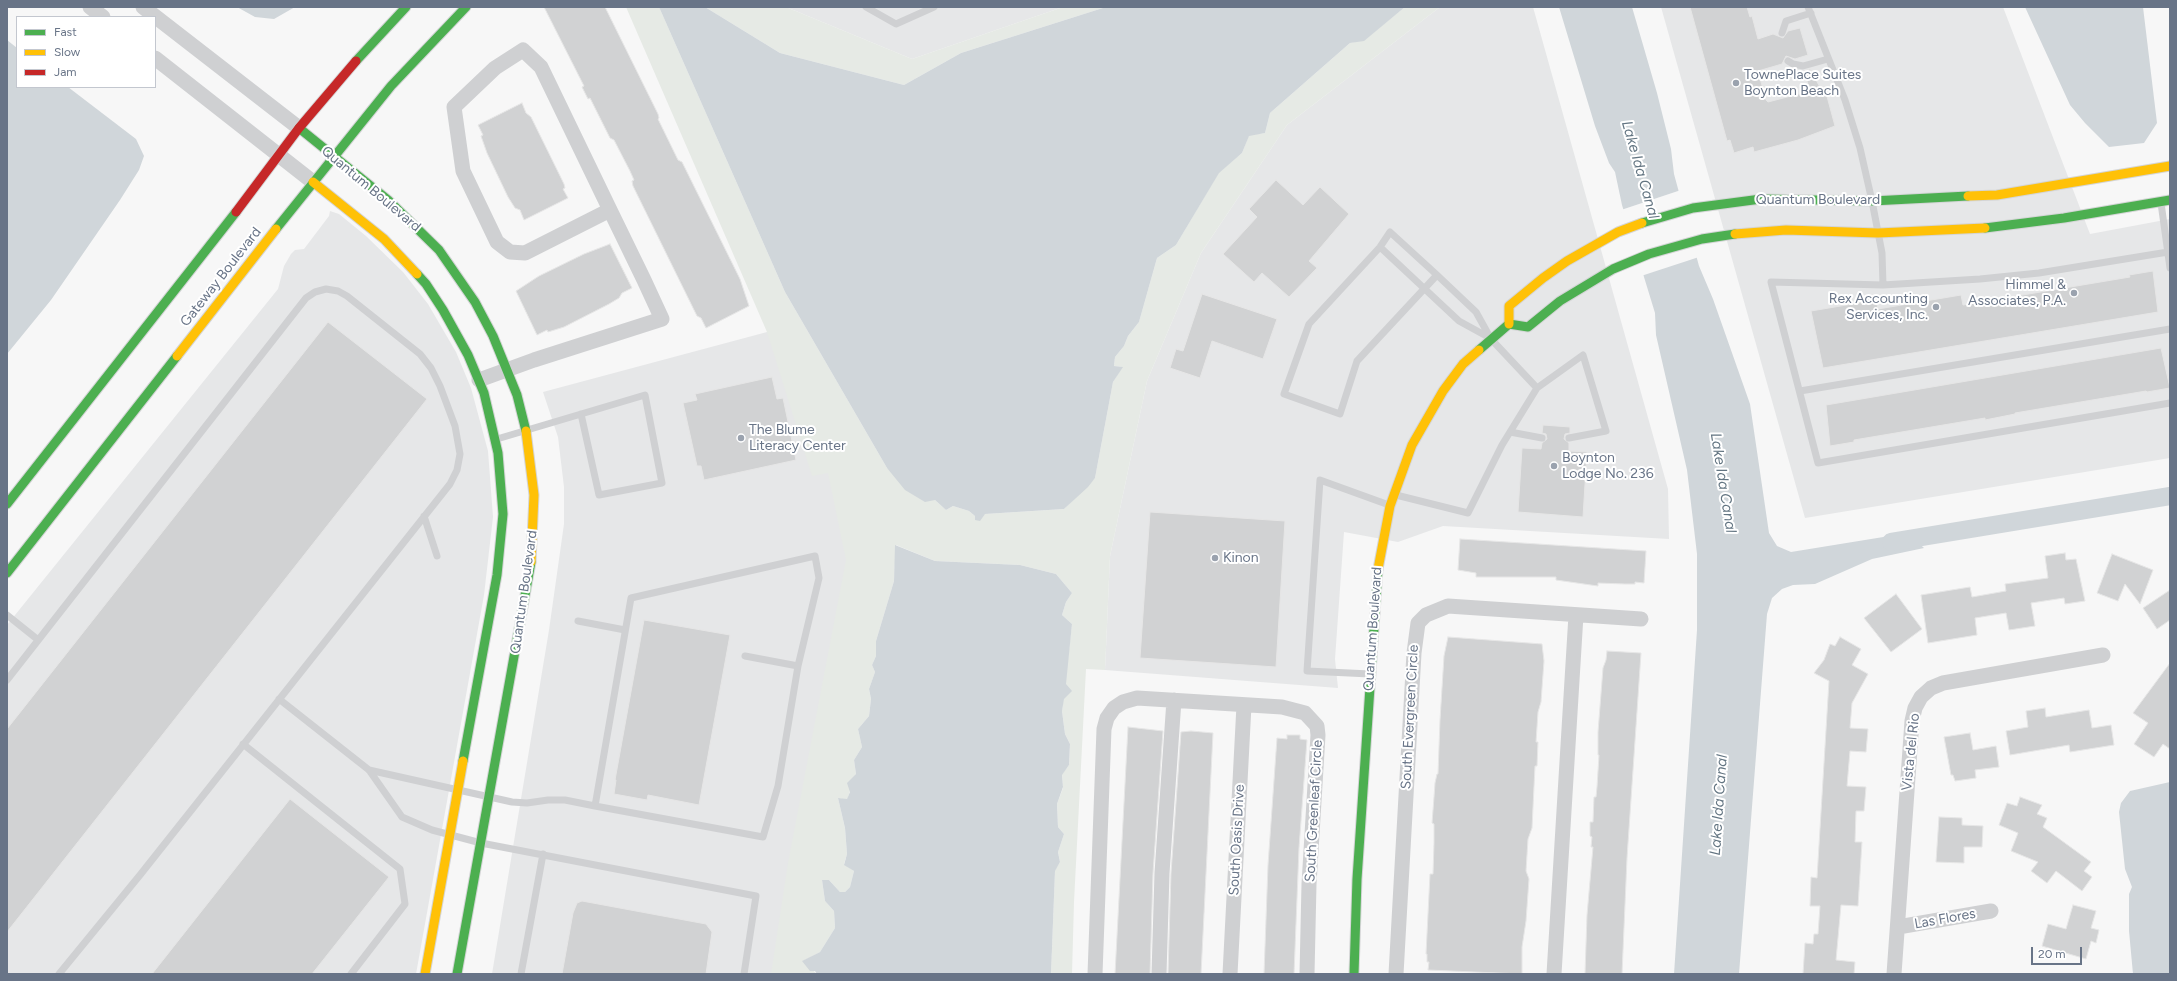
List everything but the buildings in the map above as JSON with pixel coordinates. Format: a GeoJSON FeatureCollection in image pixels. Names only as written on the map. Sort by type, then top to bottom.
{"type":"FeatureCollection","features":[{"type":"Feature","properties":{"kind":"street"},"geometry":{"type":"LineString","coordinates":[[90,7],[102,16]]}},
{"type":"Feature","properties":{"kind":"street","name":"Quantum Boulevard"},"geometry":{"type":"LineString","coordinates":[[143,7],[155,16]]}},
{"type":"Feature","properties":{"kind":"street","name":"Gateway Boulevard"},"geometry":{"type":"LineString","coordinates":[[7,504],[279,156],[299,128],[376,38],[406,7]]}},
{"type":"Feature","properties":{"kind":"street","name":"Gateway Boulevard"},"geometry":{"type":"LineString","coordinates":[[7,573],[333,156],[391,86],[466,7]]}},
{"type":"Feature","properties":{"kind":"street","name":"Quantum Boulevard"},"geometry":{"type":"LineString","coordinates":[[156,17],[299,128],[388,200],[439,250],[475,302],[508,370],[517,395],[526,431],[534,495],[532,548],[490,797],[457,974]]}},
{"type":"Feature","properties":{"kind":"street"},"geometry":{"type":"LineString","coordinates":[[479,380],[662,319],[610,210],[541,67],[523,50],[495,68],[454,107],[463,171],[497,242],[510,252],[525,253],[610,210]]}},
{"type":"Feature","properties":{"kind":"street","name":"Quantum Boulevard"},"geometry":{"type":"LineString","coordinates":[[156,59],[384,239],[426,284],[457,333],[479,380],[496,440],[502,484],[501,544],[425,974]]}},
{"type":"Feature","properties":{"kind":"street","name":"Quantum Boulevard"},"geometry":{"type":"LineString","coordinates":[[1354,974],[1370,674],[1378,564],[1390,506],[1412,445],[1443,391],[1464,364],[1509,324],[1509,306],[1543,278],[1604,239],[1640,224],[1670,214],[1709,205],[1761,199],[1872,201],[1997,195],[2170,166]]}},
{"type":"Feature","properties":{"kind":"street"},"geometry":{"type":"LineString","coordinates":[[1509,324],[1528,326],[1560,301],[1613,269],[1679,244],[1717,236],[1786,230],[1878,233],[1973,229],[2064,218],[2165,200]]}},
{"type":"Feature","properties":{"kind":"street","name":"South Evergreen Circle"},"geometry":{"type":"LineString","coordinates":[[1396,974],[1414,653],[1418,623],[1426,615],[1448,606],[1641,619]]}},
{"type":"Feature","properties":{"kind":"street"},"geometry":{"type":"LineString","coordinates":[[1554,974],[1576,615]]}},
{"type":"Feature","properties":{"kind":"street","name":"Vista del Rio"},"geometry":{"type":"LineString","coordinates":[[1894,974],[1912,721],[1915,708],[1921,697],[1931,688],[1943,683],[2103,655]]}},
{"type":"Feature","properties":{"kind":"street","name":"South Greenleaf Circle"},"geometry":{"type":"LineString","coordinates":[[1095,974],[1104,737],[1107,718],[1118,705],[1137,698],[1298,710],[1306,713],[1317,726],[1318,735],[1307,974]]}},
{"type":"Feature","properties":{"kind":"street"},"geometry":{"type":"LineString","coordinates":[[1159,974],[1162,873],[1174,700]]}},
{"type":"Feature","properties":{"kind":"street","name":"South Oasis Drive"},"geometry":{"type":"LineString","coordinates":[[1230,974],[1244,705]]}},
{"type":"Feature","properties":{"kind":"street","name":"Las Flores"},"geometry":{"type":"LineString","coordinates":[[1898,927],[1991,911]]}},
{"type":"Feature","properties":{"kind":"lane"},"geometry":{"type":"LineString","coordinates":[[866,7],[896,24],[934,7]]}},
{"type":"Feature","properties":{"kind":"lane"},"geometry":{"type":"LineString","coordinates":[[1782,33],[1786,21],[1809,10],[1845,100],[1862,155],[1882,253],[1883,285]]}},
{"type":"Feature","properties":{"kind":"lane"},"geometry":{"type":"LineString","coordinates":[[1788,61],[1793,64],[1803,66],[1828,59]]}},
{"type":"Feature","properties":{"kind":"lane"},"geometry":{"type":"LineString","coordinates":[[2165,200],[2170,268]]}},
{"type":"Feature","properties":{"kind":"lane"},"geometry":{"type":"LineString","coordinates":[[1437,275],[1358,361],[1340,414],[1284,394],[1309,324],[1380,247],[1390,232],[1437,275],[1476,312],[1491,339],[1537,388]]}},
{"type":"Feature","properties":{"kind":"lane"},"geometry":{"type":"LineString","coordinates":[[1380,247],[1424,289],[1464,324],[1491,339]]}},
{"type":"Feature","properties":{"kind":"lane"},"geometry":{"type":"LineString","coordinates":[[2168,252],[2039,273],[1980,280],[1883,285],[1771,282],[1818,462],[2170,403]]}},
{"type":"Feature","properties":{"kind":"lane"},"geometry":{"type":"LineString","coordinates":[[7,680],[37,639],[306,298],[315,292],[326,289],[338,291],[347,296],[420,354],[431,368],[440,386],[455,426],[460,454],[457,470],[450,484],[59,974]]}},
{"type":"Feature","properties":{"kind":"lane"},"geometry":{"type":"LineString","coordinates":[[1800,391],[2170,329]]}},
{"type":"Feature","properties":{"kind":"lane"},"geometry":{"type":"LineString","coordinates":[[1393,495],[1468,513],[1510,432],[1537,388],[1583,355],[1606,431],[1569,438]]}},
{"type":"Feature","properties":{"kind":"lane"},"geometry":{"type":"LineString","coordinates":[[496,440],[581,414],[645,395],[662,483],[599,495],[581,414]]}},
{"type":"Feature","properties":{"kind":"lane"},"geometry":{"type":"LineString","coordinates":[[1510,432],[1542,438]]}},
{"type":"Feature","properties":{"kind":"lane"},"geometry":{"type":"LineString","coordinates":[[1370,674],[1307,671],[1320,480],[1390,506]]}},
{"type":"Feature","properties":{"kind":"lane"},"geometry":{"type":"LineString","coordinates":[[424,516],[438,556]]}},
{"type":"Feature","properties":{"kind":"lane"},"geometry":{"type":"LineString","coordinates":[[369,770],[490,797],[527,803],[565,800],[595,806],[762,836],[778,786],[798,666],[819,578],[815,556],[631,598],[595,806]]}},
{"type":"Feature","properties":{"kind":"lane"},"geometry":{"type":"LineString","coordinates":[[7,615],[37,639]]}},
{"type":"Feature","properties":{"kind":"lane"},"geometry":{"type":"LineString","coordinates":[[578,621],[625,630]]}},
{"type":"Feature","properties":{"kind":"lane"},"geometry":{"type":"LineString","coordinates":[[745,656],[798,666]]}},
{"type":"Feature","properties":{"kind":"lane"},"geometry":{"type":"LineString","coordinates":[[279,699],[369,770],[402,817],[432,830],[481,843],[756,896],[744,974]]}},
{"type":"Feature","properties":{"kind":"lane"},"geometry":{"type":"LineString","coordinates":[[243,744],[400,869],[405,904],[351,974]]}},
{"type":"Feature","properties":{"kind":"lane"},"geometry":{"type":"LineString","coordinates":[[521,974],[543,854]]}},
{"type":"Feature","properties":{"kind":"shaded area"},"geometry":{"type":"Polygon","coordinates":[[[626,7],[659,7],[785,292],[887,468],[929,500],[935,500],[946,510],[953,506],[969,511],[975,516],[985,514],[1064,509],[1095,478],[1113,382],[1122,367],[1114,366],[1115,357],[1124,346],[1128,336],[1139,322],[1157,258],[1176,245],[1219,172],[1242,153],[1249,135],[1265,133],[1270,113],[1350,43],[1364,40],[1405,7],[1440,7],[1287,125],[1201,253],[1147,381],[1110,556],[1105,670],[1086,669],[1074,902],[1072,974],[1051,974],[1055,870],[1060,862],[1058,852],[1064,834],[1058,827],[1057,804],[1063,788],[1062,774],[1069,765],[1070,744],[1065,734],[1062,711],[1072,624],[1062,615],[1066,602],[1072,593],[1056,574],[1020,565],[935,561],[896,545],[894,581],[876,641],[876,656],[872,665],[875,672],[869,689],[871,699],[869,716],[858,729],[862,747],[854,760],[856,774],[847,800],[838,798],[845,828],[847,854],[844,864],[854,871],[850,887],[845,892],[840,892],[829,880],[822,880],[825,901],[834,911],[835,928],[820,952],[803,961],[817,974],[771,974],[788,863],[846,560],[828,473],[812,476],[767,332],[626,7]]]}},
{"type":"Feature","properties":{"kind":"shaded area"},"geometry":{"type":"Polygon","coordinates":[[[705,7],[786,7],[912,59],[1063,7],[1106,7],[961,53],[904,85],[780,53],[705,7]]]}},
{"type":"Feature","properties":{"kind":"shaded area"},"geometry":{"type":"Polygon","coordinates":[[[786,7],[1063,7],[912,59],[786,7]]]}},
{"type":"Feature","properties":{"kind":"shaded area"},"geometry":{"type":"Polygon","coordinates":[[[1440,7],[1533,7],[1668,489],[1669,539],[1443,526],[1398,542],[1344,532],[1335,659],[1338,688],[1105,670],[1110,556],[1147,381],[1201,253],[1287,125],[1440,7]]]}},
{"type":"Feature","properties":{"kind":"shaded area"},"geometry":{"type":"Polygon","coordinates":[[[1661,7],[2003,7],[2090,234],[2170,219],[2170,458],[1805,518],[1661,7]]]}},
{"type":"Feature","properties":{"kind":"shaded area"},"geometry":{"type":"Polygon","coordinates":[[[330,211],[339,214],[366,236],[403,272],[428,304],[456,352],[471,388],[488,451],[493,517],[484,595],[416,974],[7,974],[7,625],[278,289],[284,266],[291,254],[295,250],[304,249],[329,216],[330,211]]]}},
{"type":"Feature","properties":{"kind":"shaded area"},"geometry":{"type":"Polygon","coordinates":[[[782,328],[830,449],[854,560],[783,974],[492,974],[549,630],[564,524],[564,487],[558,437],[543,392],[782,328]]]}},
{"type":"Feature","properties":{"kind":"water"},"geometry":{"type":"Polygon","coordinates":[[[237,7],[295,7],[274,19],[255,17],[237,7]]]}},
{"type":"Feature","properties":{"kind":"water"},"geometry":{"type":"Polygon","coordinates":[[[659,7],[705,7],[780,53],[904,85],[961,53],[1106,7],[1405,7],[1364,41],[1350,43],[1270,113],[1265,133],[1249,136],[1242,153],[1219,173],[1176,245],[1157,258],[1139,322],[1128,336],[1124,346],[1115,357],[1114,366],[1123,367],[1113,382],[1095,478],[1088,487],[1064,509],[985,514],[980,521],[975,520],[975,516],[969,511],[953,506],[946,510],[935,500],[925,502],[905,490],[887,468],[785,292],[659,7]]]}},
{"type":"Feature","properties":{"kind":"water","name":"Lake Ida Canal"},"geometry":{"type":"Polygon","coordinates":[[[1559,7],[1632,7],[1657,93],[1671,149],[1674,174],[1699,266],[1713,299],[1750,404],[1769,533],[1777,546],[1791,552],[1908,533],[1924,548],[1872,559],[1815,584],[1793,585],[1782,589],[1772,598],[1767,614],[1739,974],[1674,974],[1697,630],[1697,554],[1687,470],[1656,335],[1655,313],[1622,205],[1615,172],[1609,163],[1595,126],[1559,7]]]}},
{"type":"Feature","properties":{"kind":"water"},"geometry":{"type":"Polygon","coordinates":[[[2025,7],[2143,7],[2157,123],[2144,143],[2109,147],[2085,123],[2070,105],[2025,7]]]}},
{"type":"Feature","properties":{"kind":"water"},"geometry":{"type":"Polygon","coordinates":[[[7,40],[16,47],[16,88],[69,88],[136,139],[144,156],[139,170],[120,200],[51,300],[7,354],[7,40]]]}},
{"type":"Feature","properties":{"kind":"water"},"geometry":{"type":"Polygon","coordinates":[[[895,545],[935,561],[1020,565],[1056,574],[1072,593],[1066,602],[1062,615],[1072,624],[1066,684],[1072,691],[1064,699],[1062,711],[1065,734],[1070,744],[1069,765],[1062,775],[1063,787],[1057,804],[1058,827],[1064,834],[1058,852],[1060,862],[1055,871],[1051,974],[817,974],[815,971],[810,971],[802,961],[820,952],[835,928],[834,911],[825,901],[822,880],[829,880],[840,892],[845,892],[850,887],[854,871],[844,865],[847,854],[845,828],[838,798],[847,799],[850,792],[847,783],[856,774],[854,760],[862,747],[858,729],[869,716],[871,699],[869,689],[875,672],[872,665],[876,656],[876,641],[894,581],[895,545]]]}},
{"type":"Feature","properties":{"kind":"water"},"geometry":{"type":"Polygon","coordinates":[[[2170,782],[2170,974],[2133,974],[2129,931],[2129,894],[2132,887],[2125,869],[2119,812],[2121,803],[2130,791],[2170,782]]]}},
{"type":"Feature","properties":{"kind":"pier"},"geometry":{"type":"Polygon","coordinates":[[[1681,190],[1699,257],[1641,276],[1621,210],[1681,190]]]}},
{"type":"Feature","properties":{"kind":"waterway"},"geometry":{"type":"LineString","coordinates":[[1891,542],[2170,496]]}},
{"type":"Feature","properties":{"kind":"traffic: fast"},"geometry":{"type":"LineString","coordinates":[[356,61],[406,7]]}},
{"type":"Feature","properties":{"kind":"traffic: fast"},"geometry":{"type":"LineString","coordinates":[[276,229],[391,86],[466,7]]}},
{"type":"Feature","properties":{"kind":"traffic: fast"},"geometry":{"type":"LineString","coordinates":[[299,128],[388,200],[439,250],[475,302],[493,336],[517,395],[526,431]]}},
{"type":"Feature","properties":{"kind":"traffic: fast"},"geometry":{"type":"LineString","coordinates":[[1642,223],[1693,208],[1761,199],[1872,201],[1968,196]]}},
{"type":"Feature","properties":{"kind":"traffic: fast"},"geometry":{"type":"LineString","coordinates":[[1985,228],[2064,218],[2170,200]]}},
{"type":"Feature","properties":{"kind":"traffic: fast"},"geometry":{"type":"LineString","coordinates":[[7,504],[236,212]]}},
{"type":"Feature","properties":{"kind":"traffic: fast"},"geometry":{"type":"LineString","coordinates":[[1479,350],[1509,324],[1528,327],[1560,301],[1613,269],[1649,254],[1702,239],[1735,234]]}},
{"type":"Feature","properties":{"kind":"traffic: fast"},"geometry":{"type":"LineString","coordinates":[[417,274],[426,284],[443,310],[468,355],[484,393],[498,453],[503,514],[497,575],[463,761]]}},
{"type":"Feature","properties":{"kind":"traffic: fast"},"geometry":{"type":"LineString","coordinates":[[7,573],[177,356]]}},
{"type":"Feature","properties":{"kind":"traffic: fast"},"geometry":{"type":"LineString","coordinates":[[457,974],[531,562]]}},
{"type":"Feature","properties":{"kind":"traffic: fast"},"geometry":{"type":"LineString","coordinates":[[1354,974],[1357,879],[1378,569]]}},
{"type":"Feature","properties":{"kind":"traffic: slow"},"geometry":{"type":"LineString","coordinates":[[1968,196],[1997,195],[2170,166]]}},
{"type":"Feature","properties":{"kind":"traffic: slow"},"geometry":{"type":"LineString","coordinates":[[313,182],[384,239],[417,274]]}},
{"type":"Feature","properties":{"kind":"traffic: slow"},"geometry":{"type":"LineString","coordinates":[[1509,324],[1509,306],[1543,278],[1567,261],[1618,232],[1642,223]]}},
{"type":"Feature","properties":{"kind":"traffic: slow"},"geometry":{"type":"LineString","coordinates":[[1735,234],[1786,230],[1878,233],[1985,228]]}},
{"type":"Feature","properties":{"kind":"traffic: slow"},"geometry":{"type":"LineString","coordinates":[[177,356],[276,229]]}},
{"type":"Feature","properties":{"kind":"traffic: slow"},"geometry":{"type":"LineString","coordinates":[[1378,569],[1390,506],[1412,445],[1443,391],[1463,364],[1479,350]]}},
{"type":"Feature","properties":{"kind":"traffic: slow"},"geometry":{"type":"LineString","coordinates":[[526,431],[534,495],[531,562]]}},
{"type":"Feature","properties":{"kind":"traffic: slow"},"geometry":{"type":"LineString","coordinates":[[425,974],[463,761]]}},
{"type":"Feature","properties":{"kind":"traffic: jam"},"geometry":{"type":"LineString","coordinates":[[236,212],[299,128],[356,61]]}},
{"type":"Feature","properties":{"kind":"place","name":"TownePlace Suites Boynton Beach"},"geometry":{"type":"Point","coordinates":[1736,83]}},
{"type":"Feature","properties":{"kind":"place","name":"Himmel & Associates, P.A."},"geometry":{"type":"Point","coordinates":[2074,293]}},
{"type":"Feature","properties":{"kind":"place","name":"Rex Accounting Services, Inc."},"geometry":{"type":"Point","coordinates":[1936,307]}},
{"type":"Feature","properties":{"kind":"place","name":"The Blume Literacy Center"},"geometry":{"type":"Point","coordinates":[741,438]}},
{"type":"Feature","properties":{"kind":"place","name":"Boynton Lodge No. 236"},"geometry":{"type":"Point","coordinates":[1554,466]}},
{"type":"Feature","properties":{"kind":"place","name":"Kinon"},"geometry":{"type":"Point","coordinates":[1215,558]}}]}
